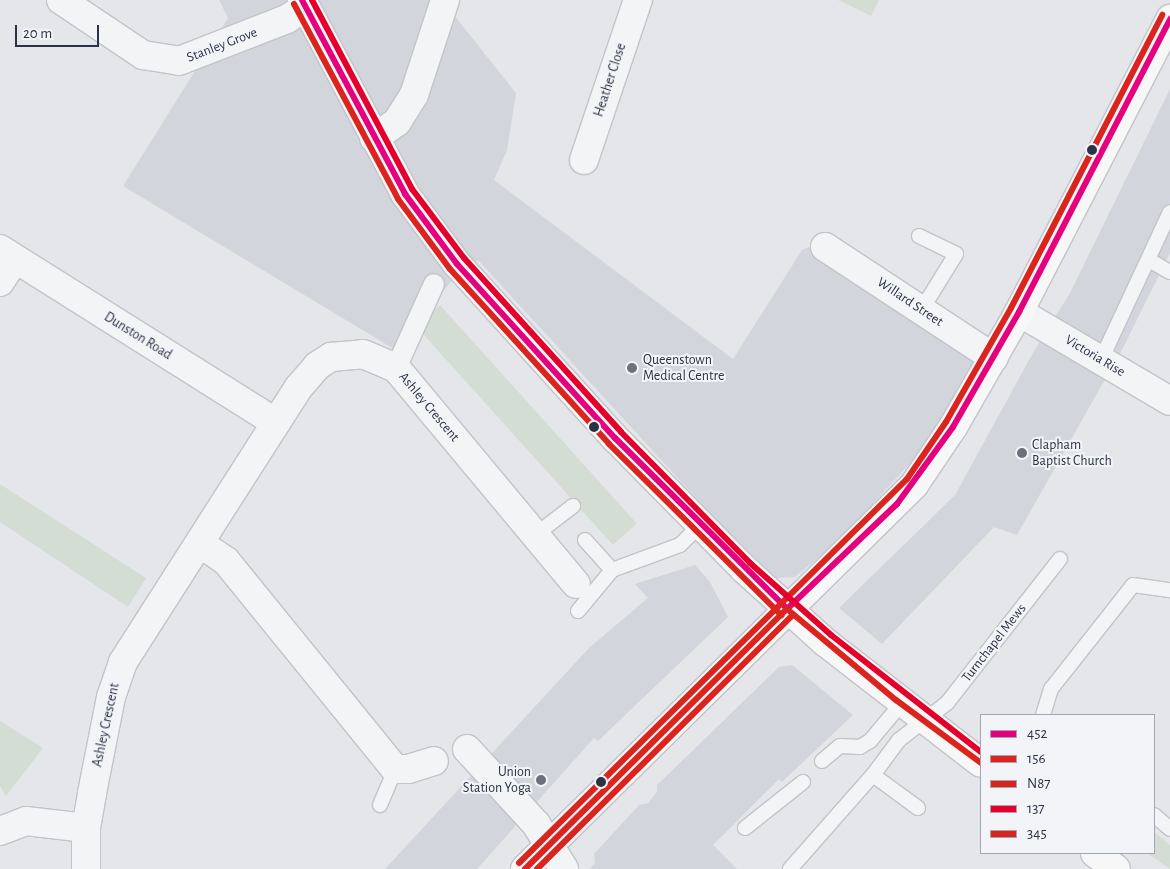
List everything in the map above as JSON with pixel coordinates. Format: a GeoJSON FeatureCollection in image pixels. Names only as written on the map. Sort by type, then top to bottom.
{"type":"FeatureCollection","features":[{"type":"Feature","properties":{"kind":"main road"},"geometry":{"type":"LineString","coordinates":[[304,4],[404,194],[457,264],[615,438],[700,525],[787,609],[901,704],[980,762]]}},
{"type":"Feature","properties":{"kind":"main road"},"geometry":{"type":"LineString","coordinates":[[525,869],[914,485],[954,427],[994,358],[1170,19]]}},
{"type":"Feature","properties":{"kind":"main road"},"geometry":{"type":"LineString","coordinates":[[1096,854],[1116,869]]}},
{"type":"Feature","properties":{"kind":"street","name":"Stanley Grove"},"geometry":{"type":"LineString","coordinates":[[61,0],[143,56],[170,61],[206,52],[287,19],[304,4]]}},
{"type":"Feature","properties":{"kind":"street"},"geometry":{"type":"LineString","coordinates":[[374,138],[397,122],[414,95],[445,0]]}},
{"type":"Feature","properties":{"kind":"street","name":"Heather Close"},"geometry":{"type":"LineString","coordinates":[[584,160],[638,0]]}},
{"type":"Feature","properties":{"kind":"street","name":"Willard Street"},"geometry":{"type":"LineString","coordinates":[[825,247],[994,358]]}},
{"type":"Feature","properties":{"kind":"street"},"geometry":{"type":"LineString","coordinates":[[0,282],[7,254]]}},
{"type":"Feature","properties":{"kind":"street","name":"Dunston Road"},"geometry":{"type":"LineString","coordinates":[[7,254],[276,423]]}},
{"type":"Feature","properties":{"kind":"street"},"geometry":{"type":"LineString","coordinates":[[396,368],[434,284]]}},
{"type":"Feature","properties":{"kind":"street","name":"Victoria Rise"},"geometry":{"type":"LineString","coordinates":[[1019,312],[1170,401]]}},
{"type":"Feature","properties":{"kind":"street","name":"Ashley Crescent"},"geometry":{"type":"LineString","coordinates":[[86,869],[86,828],[116,679],[123,662],[201,544],[276,423],[311,373],[331,357],[363,354],[396,368],[535,536],[577,598]]}},
{"type":"Feature","properties":{"kind":"street"},"geometry":{"type":"LineString","coordinates":[[201,544],[226,562],[395,769],[408,769],[434,762]]}},
{"type":"Feature","properties":{"kind":"street"},"geometry":{"type":"LineString","coordinates":[[467,750],[536,824],[564,869]]}},
{"type":"Feature","properties":{"kind":"street"},"geometry":{"type":"LineString","coordinates":[[0,831],[26,821],[86,828]]}},
{"type":"Feature","properties":{"kind":"lane"},"geometry":{"type":"LineString","coordinates":[[1102,360],[1170,212]]}},
{"type":"Feature","properties":{"kind":"lane"},"geometry":{"type":"LineString","coordinates":[[919,236],[956,254],[922,309]]}},
{"type":"Feature","properties":{"kind":"lane"},"geometry":{"type":"LineString","coordinates":[[1148,260],[1170,272]]}},
{"type":"Feature","properties":{"kind":"lane"},"geometry":{"type":"LineString","coordinates":[[535,536],[573,506]]}},
{"type":"Feature","properties":{"kind":"lane"},"geometry":{"type":"LineString","coordinates":[[577,598],[612,570],[680,545],[700,525]]}},
{"type":"Feature","properties":{"kind":"lane"},"geometry":{"type":"LineString","coordinates":[[585,540],[612,570]]}},
{"type":"Feature","properties":{"kind":"lane","name":"Turnchapel Mews"},"geometry":{"type":"LineString","coordinates":[[790,869],[873,775],[899,740],[922,720],[947,703],[1060,558]]}},
{"type":"Feature","properties":{"kind":"lane"},"geometry":{"type":"LineString","coordinates":[[1042,714],[1051,689],[1133,585],[1170,590]]}},
{"type":"Feature","properties":{"kind":"lane"},"geometry":{"type":"LineString","coordinates":[[822,761],[840,746],[860,747],[870,741],[901,704]]}},
{"type":"Feature","properties":{"kind":"lane"},"geometry":{"type":"LineString","coordinates":[[380,805],[395,769]]}},
{"type":"Feature","properties":{"kind":"lane"},"geometry":{"type":"LineString","coordinates":[[873,775],[918,808]]}},
{"type":"Feature","properties":{"kind":"lane"},"geometry":{"type":"LineString","coordinates":[[745,828],[803,782]]}},
{"type":"Feature","properties":{"kind":"lane"},"geometry":{"type":"LineString","coordinates":[[1155,816],[1170,829]]}},
{"type":"Feature","properties":{"kind":"shaded area"},"geometry":{"type":"Polygon","coordinates":[[[219,0],[442,0],[516,93],[507,150],[494,180],[733,359],[802,250],[814,245],[977,363],[916,457],[838,541],[795,577],[776,578],[717,521],[478,260],[451,282],[394,349],[123,186],[228,18],[219,0]]]}},
{"type":"Feature","properties":{"kind":"shaded area"},"geometry":{"type":"Polygon","coordinates":[[[838,0],[879,0],[871,16],[838,0]]]}},
{"type":"Feature","properties":{"kind":"shaded area"},"geometry":{"type":"Polygon","coordinates":[[[1170,89],[1170,253],[1125,344],[1017,535],[994,527],[882,644],[839,608],[955,495],[1034,351],[1070,293],[1170,89]]]}},
{"type":"Feature","properties":{"kind":"shaded area"},"geometry":{"type":"Polygon","coordinates":[[[440,305],[637,523],[613,545],[416,326],[440,305]]]}},
{"type":"Feature","properties":{"kind":"shaded area"},"geometry":{"type":"Polygon","coordinates":[[[0,484],[146,578],[128,607],[0,522],[0,484]]]}},
{"type":"Feature","properties":{"kind":"shaded area"},"geometry":{"type":"Polygon","coordinates":[[[695,565],[710,582],[728,617],[598,741],[594,738],[477,869],[385,869],[589,648],[648,598],[635,584],[695,565]]]}},
{"type":"Feature","properties":{"kind":"shaded area"},"geometry":{"type":"Polygon","coordinates":[[[792,665],[853,715],[782,782],[779,779],[713,845],[737,869],[590,869],[595,863],[594,854],[639,805],[648,803],[657,792],[657,785],[779,667],[792,665]]]}},
{"type":"Feature","properties":{"kind":"shaded area"},"geometry":{"type":"Polygon","coordinates":[[[0,721],[43,748],[6,796],[0,786],[0,721]]]}},
{"type":"Feature","properties":{"kind":"shaded area"},"geometry":{"type":"Polygon","coordinates":[[[1155,833],[1170,845],[1170,869],[1148,854],[1155,854],[1155,833]]]}},
{"type":"Feature","properties":{"kind":"transit line","name":"452"},"geometry":{"type":"LineString","coordinates":[[302,0],[405,194],[457,264],[615,438],[787,609]]}},
{"type":"Feature","properties":{"kind":"transit line","name":"137"},"geometry":{"type":"LineString","coordinates":[[312,0],[412,189],[464,258],[621,432],[750,563],[831,635],[980,751]]}},
{"type":"Feature","properties":{"kind":"transit line","name":"156"},"geometry":{"type":"LineString","coordinates":[[294,4],[398,199],[450,269],[609,444],[781,615]]}},
{"type":"Feature","properties":{"kind":"transit line","name":"N87"},"geometry":{"type":"LineString","coordinates":[[519,863],[907,479],[946,422],[1011,308],[1162,15]]}},
{"type":"Feature","properties":{"kind":"transit line","name":"452"},"geometry":{"type":"LineString","coordinates":[[787,609],[897,504],[953,427],[1019,312],[1170,19]]}},
{"type":"Feature","properties":{"kind":"transit line","name":"345"},"geometry":{"type":"LineString","coordinates":[[787,609],[896,700],[980,762]]}},
{"type":"Feature","properties":{"kind":"transit line","name":"345"},"geometry":{"type":"LineString","coordinates":[[525,869],[787,609]]}},
{"type":"Feature","properties":{"kind":"transit line","name":"156"},"geometry":{"type":"LineString","coordinates":[[537,869],[793,615]]}},
{"type":"Feature","properties":{"kind":"place","name":"Queenstown Medical Centre"},"geometry":{"type":"Point","coordinates":[632,368]}},
{"type":"Feature","properties":{"kind":"place","name":"Clapham Baptist Church"},"geometry":{"type":"Point","coordinates":[1022,453]}},
{"type":"Feature","properties":{"kind":"place","name":"Union Station Yoga"},"geometry":{"type":"Point","coordinates":[541,780]}}]}
